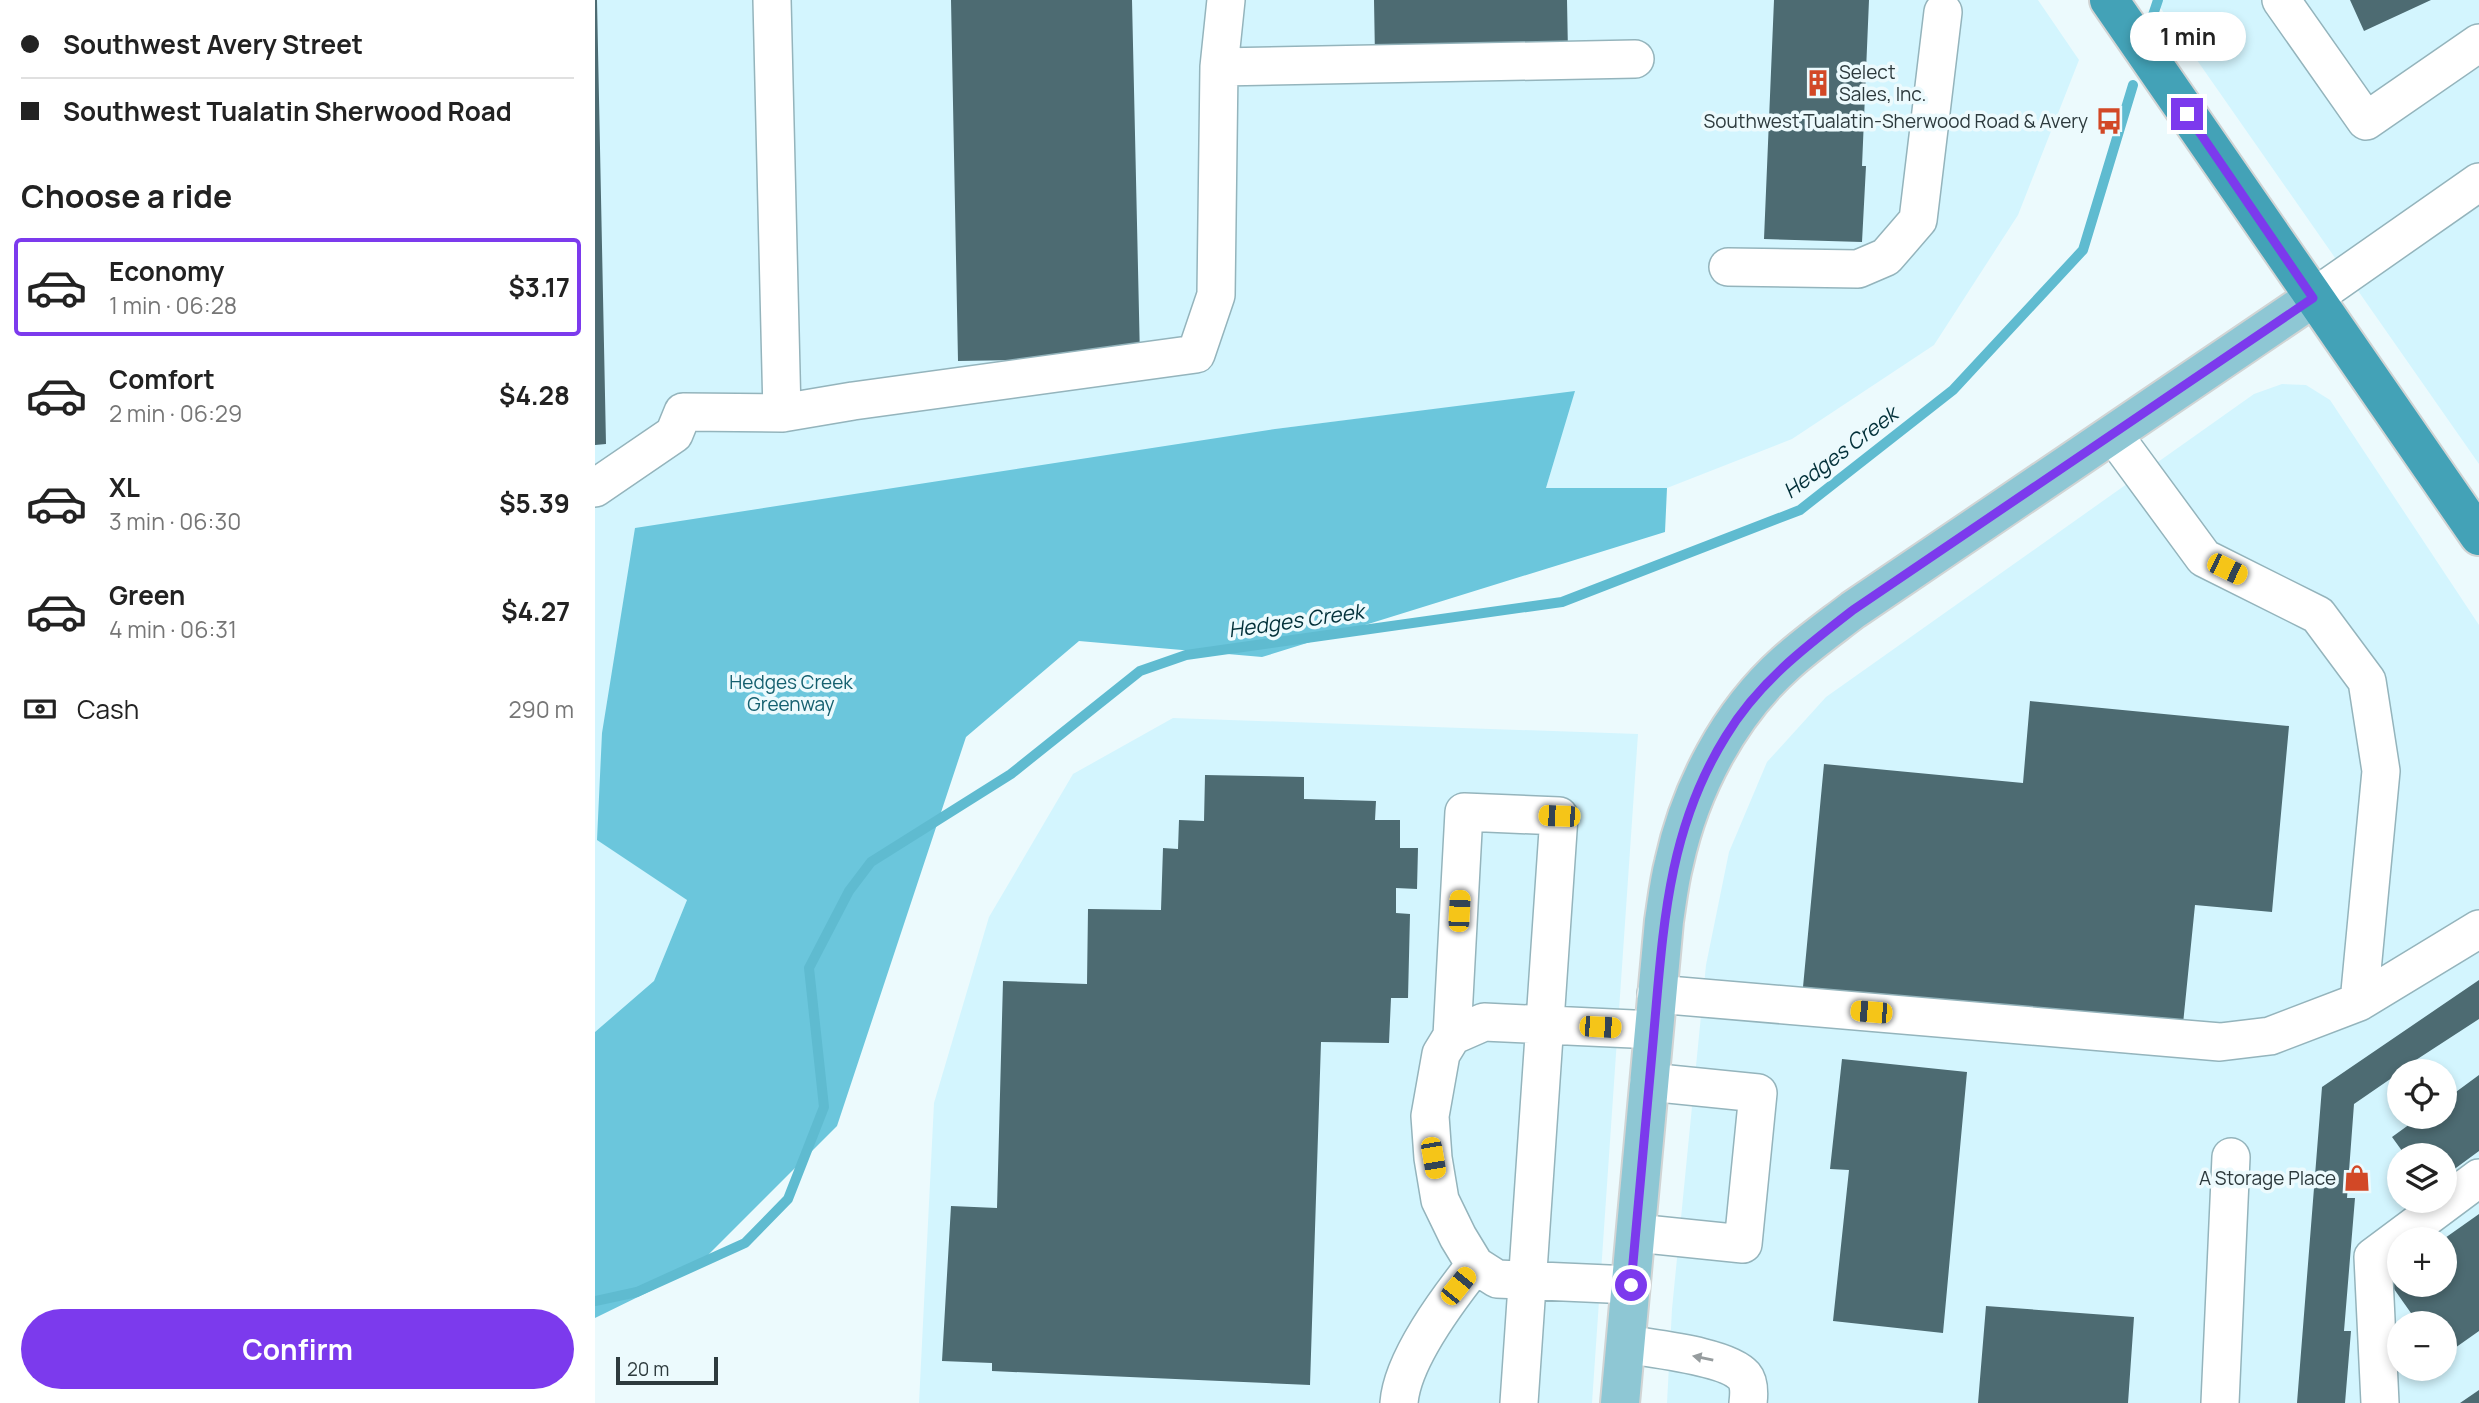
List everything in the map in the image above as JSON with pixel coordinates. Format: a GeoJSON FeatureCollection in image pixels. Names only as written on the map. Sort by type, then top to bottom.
{"type":"FeatureCollection","features":[{"type":"Feature","properties":{"kind":"highway"},"geometry":{"type":"LineString","coordinates":[[2109,0],[2479,536]]}},
{"type":"Feature","properties":{"kind":"main road"},"geometry":{"type":"LineString","coordinates":[[1620,1403],[1664,921],[1674,862],[1688,815],[1708,767],[1726,734],[1750,701],[1784,665],[1853,610],[2313,298]]}},
{"type":"Feature","properties":{"kind":"street"},"geometry":{"type":"LineString","coordinates":[[772,0],[782,413]]}},
{"type":"Feature","properties":{"kind":"street"},"geometry":{"type":"LineString","coordinates":[[595,488],[674,434],[683,412],[782,413],[1196,354],[1216,295],[1219,67],[1226,0]]}},
{"type":"Feature","properties":{"kind":"street"},"geometry":{"type":"LineString","coordinates":[[2281,0],[2366,121],[2479,43]]}},
{"type":"Feature","properties":{"kind":"street"},"geometry":{"type":"LineString","coordinates":[[1728,267],[1858,270],[1886,257],[1918,220],[1944,4]]}},
{"type":"Feature","properties":{"kind":"street"},"geometry":{"type":"LineString","coordinates":[[1219,67],[1635,59]]}},
{"type":"Feature","properties":{"kind":"street"},"geometry":{"type":"LineString","coordinates":[[2313,298],[2479,182]]}},
{"type":"Feature","properties":{"kind":"street"},"geometry":{"type":"LineString","coordinates":[[2113,434],[2204,558],[2318,615],[2367,681],[2381,771],[2360,1002]]}},
{"type":"Feature","properties":{"kind":"street"},"geometry":{"type":"LineString","coordinates":[[1519,1403],[1528,1280],[1559,816],[1465,812],[1452,1036],[1441,1054],[1430,1116],[1440,1200],[1475,1265],[1497,1279],[1528,1280],[1631,1285]]}},
{"type":"Feature","properties":{"kind":"street"},"geometry":{"type":"LineString","coordinates":[[1452,1036],[1484,1022],[1545,1025],[1655,1012],[2220,1042],[2270,1036],[2360,1002],[2479,929]]}},
{"type":"Feature","properties":{"kind":"street"},"geometry":{"type":"LineString","coordinates":[[1636,1233],[1743,1244],[1758,1093],[1649,1082]]}},
{"type":"Feature","properties":{"kind":"street"},"geometry":{"type":"LineString","coordinates":[[2220,1403],[2231,1157]]}},
{"type":"Feature","properties":{"kind":"street"},"geometry":{"type":"LineString","coordinates":[[2380,1403],[2373,1257],[2479,1178]]}},
{"type":"Feature","properties":{"kind":"street"},"geometry":{"type":"LineString","coordinates":[[1399,1403],[1400,1385],[1441,1307],[1475,1265]]}},
{"type":"Feature","properties":{"kind":"street"},"geometry":{"type":"LineString","coordinates":[[1626,1344],[1709,1359],[1729,1366],[1745,1376],[1757,1401]]}},
{"type":"Feature","properties":{"kind":"shaded area"},"geometry":{"type":"Polygon","coordinates":[[[595,0],[2038,0],[2079,60],[2018,215],[1934,345],[1792,439],[1667,488],[1546,488],[1574,392],[1275,429],[687,900],[654,982],[595,1032],[595,0]]]}},
{"type":"Feature","properties":{"kind":"shaded area"},"geometry":{"type":"Polygon","coordinates":[[[2155,0],[2479,0],[2479,464],[2155,0]]]}},
{"type":"Feature","properties":{"kind":"shaded area"},"geometry":{"type":"Polygon","coordinates":[[[2282,384],[2306,385],[2330,400],[2479,625],[2479,1403],[1667,1403],[1672,1309],[1706,965],[1729,852],[1767,762],[1826,697],[2254,394],[2282,384]]]}},
{"type":"Feature","properties":{"kind":"shaded area"},"geometry":{"type":"Polygon","coordinates":[[[1173,718],[1638,734],[1592,1403],[919,1403],[934,1103],[989,917],[1073,774],[1173,718]]]}},
{"type":"Feature","properties":{"kind":"green space","name":"Hedges Creek Greenway"},"geometry":{"type":"Polygon","coordinates":[[[1575,391],[1546,488],[1667,488],[1665,532],[1262,657],[1079,641],[966,737],[837,1126],[693,1270],[595,1318],[595,1032],[654,981],[687,900],[597,840],[602,733],[635,528],[1275,429],[1575,391]]]}},
{"type":"Feature","properties":{"kind":"building"},"geometry":{"type":"Polygon","coordinates":[[[595,0],[606,444],[595,445],[595,0]]]}},
{"type":"Feature","properties":{"kind":"building"},"geometry":{"type":"Polygon","coordinates":[[[951,0],[1132,0],[1140,358],[958,361],[951,0]]]}},
{"type":"Feature","properties":{"kind":"building"},"geometry":{"type":"Polygon","coordinates":[[[1374,0],[1567,0],[1568,53],[1375,57],[1374,0]]]}},
{"type":"Feature","properties":{"kind":"building","name":"Select Sales, Inc."},"geometry":{"type":"Polygon","coordinates":[[[1774,0],[1869,0],[1862,166],[1866,166],[1862,242],[1764,239],[1774,0]]]}},
{"type":"Feature","properties":{"kind":"building"},"geometry":{"type":"Polygon","coordinates":[[[2350,0],[2431,0],[2364,31],[2350,0]]]}},
{"type":"Feature","properties":{"kind":"building"},"geometry":{"type":"Polygon","coordinates":[[[2030,701],[2289,726],[2272,912],[2195,905],[2183,1024],[1803,987],[1824,764],[2023,783],[2030,701]]]}},
{"type":"Feature","properties":{"kind":"building"},"geometry":{"type":"Polygon","coordinates":[[[1205,775],[1304,777],[1304,799],[1376,801],[1375,820],[1400,820],[1400,848],[1418,848],[1417,889],[1396,888],[1396,913],[1410,914],[1408,998],[1391,998],[1389,1043],[1321,1042],[1310,1385],[992,1371],[992,1363],[942,1361],[951,1206],[997,1208],[1003,981],[1087,984],[1088,909],[1161,910],[1163,848],[1178,849],[1179,820],[1204,821],[1205,775]]]}},
{"type":"Feature","properties":{"kind":"building"},"geometry":{"type":"Polygon","coordinates":[[[2479,980],[2479,1019],[2417,1059],[2387,1059],[2387,1081],[2354,1104],[2347,1198],[2355,1198],[2344,1331],[2351,1331],[2345,1403],[2297,1403],[2322,1087],[2479,980]]]}},
{"type":"Feature","properties":{"kind":"building"},"geometry":{"type":"Polygon","coordinates":[[[1842,1059],[1967,1072],[1943,1333],[1833,1321],[1849,1170],[1830,1169],[1842,1059]]]}},
{"type":"Feature","properties":{"kind":"building"},"geometry":{"type":"Polygon","coordinates":[[[2479,1075],[2479,1151],[2457,1167],[2457,1143],[2396,1143],[2392,1137],[2403,1129],[2457,1129],[2457,1091],[2479,1075]]]}},
{"type":"Feature","properties":{"kind":"building"},"geometry":{"type":"Polygon","coordinates":[[[2479,1214],[2479,1331],[2457,1347],[2457,1311],[2410,1311],[2400,1297],[2457,1297],[2457,1230],[2479,1214]]]}},
{"type":"Feature","properties":{"kind":"building"},"geometry":{"type":"Polygon","coordinates":[[[1986,1306],[2134,1317],[2128,1403],[1978,1403],[1986,1306]]]}},
{"type":"Feature","properties":{"kind":"building"},"geometry":{"type":"Polygon","coordinates":[[[2479,1390],[2479,1403],[2460,1403],[2479,1390]]]}},
{"type":"Feature","properties":{"kind":"waterway","name":"Hedges Creek"},"geometry":{"type":"LineString","coordinates":[[2153,15],[2158,0]]}},
{"type":"Feature","properties":{"kind":"waterway","name":"Hedges Creek"},"geometry":{"type":"LineString","coordinates":[[595,1301],[637,1292],[745,1243],[788,1199],[824,1107],[809,968],[849,891],[871,862],[1011,774],[1140,671],[1186,655],[1562,602],[1800,510],[1953,390],[2083,250],[2133,85]]}},
{"type":"Feature","properties":{"kind":"place","name":"Select Sales, Inc."},"geometry":{"type":"Point","coordinates":[1818,83]}},
{"type":"Feature","properties":{"kind":"place","name":"Southwest Tualatin-Sherwood Road & Avery"},"geometry":{"type":"Point","coordinates":[2109,121]}},
{"type":"Feature","properties":{"kind":"place","name":"A Storage Place"},"geometry":{"type":"Point","coordinates":[2357,1178]}},
{"type":"Feature","properties":{"kind":"route"},"geometry":{"type":"LineString","coordinates":[[1631,1285],[1656,994],[1674,862],[1688,815],[1708,767],[1726,734],[1750,701],[1784,665],[1853,610],[2313,298],[2187,114]]}}]}
